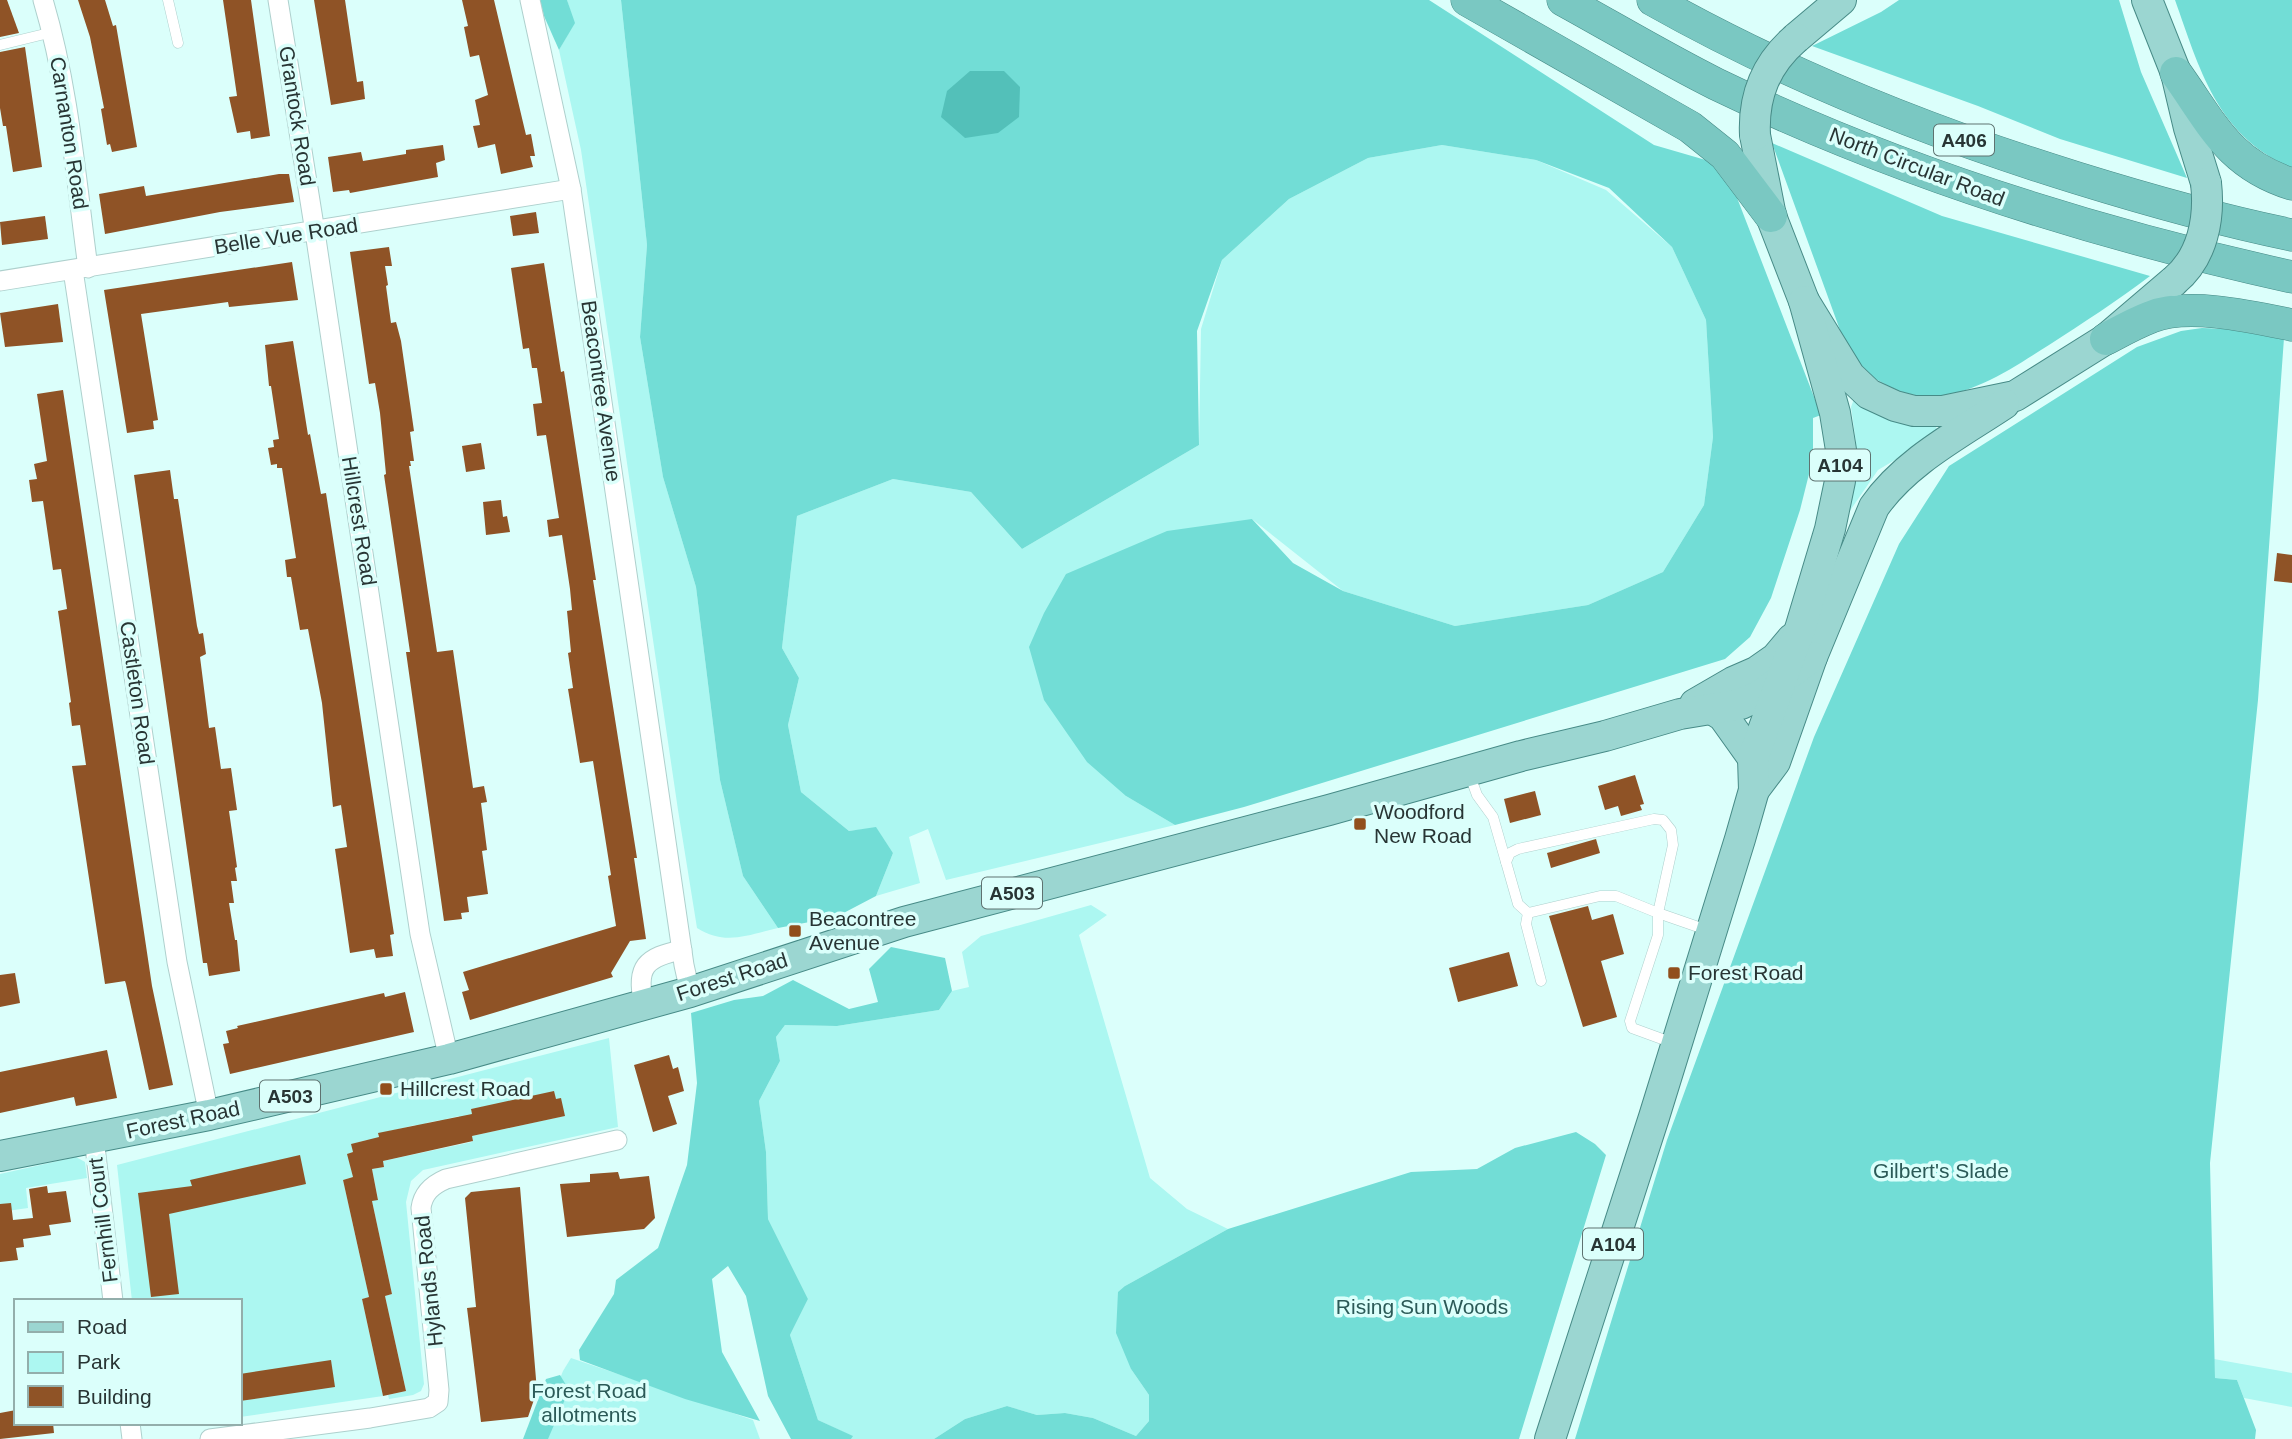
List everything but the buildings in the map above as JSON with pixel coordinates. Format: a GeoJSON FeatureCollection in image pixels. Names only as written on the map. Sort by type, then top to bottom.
{"type":"FeatureCollection","features":[{"type":"Feature","properties":{"kind":"highway"},"geometry":{"type":"LineString","coordinates":[[1467,0],[1690,127],[1725,155],[1771,216]]}},
{"type":"Feature","properties":{"kind":"highway","name":"North Circular Road"},"geometry":{"type":"LineString","coordinates":[[1563,0],[1715,83],[1899,163],[2014,204],[2133,240],[2292,277]]}},
{"type":"Feature","properties":{"kind":"highway","name":"North Circular Road"},"geometry":{"type":"LineString","coordinates":[[1653,0],[1805,76],[1927,126],[2028,163],[2146,199],[2292,234]]}},
{"type":"Feature","properties":{"kind":"highway"},"geometry":{"type":"LineString","coordinates":[[2176,72],[2225,144],[2253,169],[2292,184]]}},
{"type":"Feature","properties":{"kind":"highway"},"geometry":{"type":"LineString","coordinates":[[2106,339],[2153,316],[2183,311],[2240,315],[2292,325]]}},
{"type":"Feature","properties":{"kind":"main road"},"geometry":{"type":"LineString","coordinates":[[1841,0],[1776,58],[1762,81],[1755,107],[1755,135],[1771,216],[1804,301],[1850,376],[1870,394],[1887,403],[1914,411],[1938,411],[2015,396],[2106,339],[2175,281],[2189,264],[2202,239],[2207,211],[2206,183],[2176,72],[2152,8]]}},
{"type":"Feature","properties":{"kind":"main road","name":"A104"},"geometry":{"type":"LineString","coordinates":[[1550,1439],[1654,1117],[1754,790],[1753,758],[1800,629],[1830,529],[1840,481],[1841,450],[1835,413],[1804,301]]}},
{"type":"Feature","properties":{"kind":"main road","name":"A104"},"geometry":{"type":"LineString","coordinates":[[1754,790],[1775,762],[1812,657],[1865,526],[1886,490],[1936,450],[2015,396]]}},
{"type":"Feature","properties":{"kind":"main road","name":"A503"},"geometry":{"type":"LineString","coordinates":[[1680,714],[1706,696],[1756,672],[1776,658],[1800,629]]}},
{"type":"Feature","properties":{"kind":"main road","name":"Forest Road"},"geometry":{"type":"LineString","coordinates":[[0,1156],[209,1115],[449,1059],[690,992],[904,922],[1680,714],[1741,704],[1762,694],[1812,657]]}},
{"type":"Feature","properties":{"kind":"main road"},"geometry":{"type":"LineString","coordinates":[[1712,709],[1723,716],[1753,758]]}},
{"type":"Feature","properties":{"kind":"street","name":"Carnanton Road"},"geometry":{"type":"LineString","coordinates":[[43,0],[53,32],[63,83],[81,269]]}},
{"type":"Feature","properties":{"kind":"street","name":"Grantock Road"},"geometry":{"type":"LineString","coordinates":[[278,0],[315,232]]}},
{"type":"Feature","properties":{"kind":"street","name":"Beacontree Avenue"},"geometry":{"type":"LineString","coordinates":[[530,0],[571,189],[690,992]]}},
{"type":"Feature","properties":{"kind":"street","name":"Belle Vue Road"},"geometry":{"type":"LineString","coordinates":[[1,277],[81,269],[571,189]]}},
{"type":"Feature","properties":{"kind":"street","name":"Hillcrest Road"},"geometry":{"type":"LineString","coordinates":[[315,232],[421,934],[449,1059]]}},
{"type":"Feature","properties":{"kind":"street","name":"Castleton Road"},"geometry":{"type":"LineString","coordinates":[[81,269],[177,962],[209,1115]]}},
{"type":"Feature","properties":{"kind":"street"},"geometry":{"type":"LineString","coordinates":[[644,1004],[640,980],[646,964],[654,957],[682,950]]}},
{"type":"Feature","properties":{"kind":"street","name":"Fernhill Court"},"geometry":{"type":"LineString","coordinates":[[94,1138],[113,1299]]}},
{"type":"Feature","properties":{"kind":"street","name":"Hylands Road"},"geometry":{"type":"LineString","coordinates":[[210,1439],[370,1418],[429,1408],[438,1402],[421,1208],[425,1195],[437,1183],[446,1179],[617,1140]]}},
{"type":"Feature","properties":{"kind":"lane"},"geometry":{"type":"LineString","coordinates":[[168,0],[178,43]]}},
{"type":"Feature","properties":{"kind":"lane"},"geometry":{"type":"LineString","coordinates":[[0,44],[53,32]]}},
{"type":"Feature","properties":{"kind":"lane"},"geometry":{"type":"LineString","coordinates":[[1468,771],[1477,795],[1493,817],[1518,904],[1528,913]]}},
{"type":"Feature","properties":{"kind":"lane"},"geometry":{"type":"LineString","coordinates":[[1506,862],[1510,853],[1518,849],[1654,819],[1663,820],[1671,830],[1673,845],[1658,913],[1658,935],[1630,1021],[1632,1028],[1675,1043]]}},
{"type":"Feature","properties":{"kind":"lane"},"geometry":{"type":"LineString","coordinates":[[1528,913],[1600,896],[1616,896],[1711,931]]}},
{"type":"Feature","properties":{"kind":"lane"},"geometry":{"type":"LineString","coordinates":[[1528,913],[1526,923],[1541,981]]}},
{"type":"Feature","properties":{"kind":"green space"},"geometry":{"type":"Polygon","coordinates":[[[540,0],[567,0],[575,23],[559,50],[544,16],[540,0]]]}},
{"type":"Feature","properties":{"kind":"green space"},"geometry":{"type":"Polygon","coordinates":[[[567,0],[621,0],[647,245],[640,337],[663,477],[696,587],[720,780],[743,876],[778,928],[747,936],[717,937],[697,928],[581,150],[559,50],[574,23],[567,0]]]}},
{"type":"Feature","properties":{"kind":"green space"},"geometry":{"type":"Polygon","coordinates":[[[621,0],[1429,0],[1654,145],[1716,163],[1734,190],[1821,415],[1813,418],[1813,458],[1800,510],[1771,598],[1750,637],[1725,659],[1244,807],[1175,825],[1126,796],[1087,762],[1044,700],[1029,647],[1066,574],[1167,531],[1252,519],[1293,563],[1343,591],[1455,626],[1588,605],[1663,572],[1704,505],[1713,437],[1706,320],[1672,247],[1609,188],[1536,160],[1442,145],[1368,158],[1289,199],[1222,260],[1197,331],[1199,445],[1022,549],[971,492],[893,479],[797,516],[782,648],[799,678],[788,725],[801,792],[849,831],[876,827],[893,853],[876,896],[836,917],[778,928],[743,876],[720,780],[696,587],[663,477],[640,337],[647,245],[621,0]]]}},
{"type":"Feature","properties":{"kind":"green space"},"geometry":{"type":"Polygon","coordinates":[[[1899,0],[2119,0],[2141,72],[2187,178],[2060,139],[1978,106],[1812,46],[1881,12],[1899,0]]]}},
{"type":"Feature","properties":{"kind":"green space"},"geometry":{"type":"Polygon","coordinates":[[[2175,0],[2292,0],[2292,168],[2266,154],[2246,138],[2229,119],[2203,75],[2175,0]]]}},
{"type":"Feature","properties":{"kind":"green space"},"geometry":{"type":"Polygon","coordinates":[[[1772,143],[1942,216],[2150,276],[2062,337],[1990,380],[1948,395],[1905,393],[1863,371],[1844,341],[1772,143]]]}},
{"type":"Feature","properties":{"kind":"green space"},"geometry":{"type":"Polygon","coordinates":[[[1442,145],[1536,160],[1606,190],[1672,247],[1706,320],[1713,437],[1704,505],[1663,572],[1588,605],[1455,626],[1343,591],[1252,519],[1126,796],[1175,825],[946,880],[928,829],[909,837],[920,883],[876,896],[893,853],[876,828],[849,831],[801,792],[788,725],[799,678],[782,648],[797,516],[893,479],[971,492],[1022,549],[1199,445],[1201,329],[1222,260],[1289,199],[1368,158],[1442,145]]]}},
{"type":"Feature","properties":{"kind":"green space","name":"Gilbert's Slade"},"geometry":{"type":"Polygon","coordinates":[[[2202,328],[2284,338],[2258,700],[2210,1163],[2215,1378],[2237,1380],[2256,1430],[2255,1439],[1575,1439],[1667,1140],[1814,737],[1899,544],[1949,466],[2137,347],[2181,331],[2202,328]]]}},
{"type":"Feature","properties":{"kind":"green space"},"geometry":{"type":"Polygon","coordinates":[[[1854,399],[1934,424],[1937,435],[1878,470],[1847,515],[1859,465],[1851,407],[1854,399]]]}},
{"type":"Feature","properties":{"kind":"green space"},"geometry":{"type":"Polygon","coordinates":[[[1091,905],[1107,915],[1079,935],[1150,1178],[1187,1209],[1228,1229],[1125,1286],[1131,1369],[1149,1395],[1149,1421],[1136,1436],[1093,1418],[1065,1413],[1037,1415],[1007,1406],[965,1419],[934,1439],[851,1439],[852,1436],[818,1420],[790,1335],[808,1299],[768,1219],[766,1152],[759,1101],[780,1061],[776,1037],[785,1025],[837,1026],[939,1010],[952,991],[969,987],[962,952],[981,936],[1091,905]]]}},
{"type":"Feature","properties":{"kind":"green space"},"geometry":{"type":"Polygon","coordinates":[[[891,947],[945,958],[952,991],[939,1010],[837,1026],[785,1025],[776,1037],[780,1061],[759,1101],[766,1152],[768,1219],[808,1299],[790,1335],[818,1420],[853,1436],[851,1439],[791,1439],[768,1396],[746,1296],[728,1266],[712,1279],[722,1352],[760,1421],[685,1399],[580,1360],[579,1350],[614,1294],[616,1280],[658,1248],[687,1165],[697,1083],[691,1013],[734,1000],[763,996],[793,980],[849,1009],[878,1002],[869,969],[891,947]]]}},
{"type":"Feature","properties":{"kind":"green space"},"geometry":{"type":"Polygon","coordinates":[[[609,1038],[618,1127],[423,1170],[411,1181],[406,1202],[424,1384],[421,1391],[413,1395],[389,1399],[388,1395],[406,1391],[385,1296],[392,1294],[372,1201],[378,1199],[372,1169],[384,1167],[383,1161],[472,1142],[472,1136],[564,1116],[556,1099],[521,1099],[489,1114],[487,1106],[471,1109],[473,1117],[462,1125],[459,1116],[446,1119],[448,1128],[443,1129],[440,1120],[426,1123],[427,1133],[415,1125],[378,1134],[380,1143],[367,1140],[352,1144],[353,1152],[348,1154],[353,1177],[343,1180],[369,1297],[362,1299],[383,1396],[242,1417],[242,1299],[132,1299],[117,1165],[609,1038]]]}},
{"type":"Feature","properties":{"kind":"green space","name":"Rising Sun Woods"},"geometry":{"type":"Polygon","coordinates":[[[1576,1132],[1606,1155],[1519,1439],[934,1439],[965,1419],[1007,1406],[1037,1415],[1065,1413],[1093,1418],[1136,1436],[1149,1421],[1149,1395],[1131,1369],[1116,1333],[1118,1292],[1125,1286],[1228,1229],[1411,1172],[1477,1169],[1515,1148],[1576,1132]]]}},
{"type":"Feature","properties":{"kind":"green space"},"geometry":{"type":"Polygon","coordinates":[[[76,1157],[85,1162],[87,1178],[26,1188],[28,1208],[0,1212],[0,1174],[76,1157]]]}},
{"type":"Feature","properties":{"kind":"green space","name":"Forest Road allotments"},"geometry":{"type":"Polygon","coordinates":[[[571,1358],[753,1420],[760,1439],[536,1439],[563,1371],[571,1358]]]}},
{"type":"Feature","properties":{"kind":"green space"},"geometry":{"type":"Polygon","coordinates":[[[2214,1359],[2292,1373],[2292,1407],[2244,1398],[2237,1380],[2215,1378],[2214,1359]]]}},
{"type":"Feature","properties":{"kind":"green space"},"geometry":{"type":"Polygon","coordinates":[[[560,1375],[569,1390],[548,1439],[523,1439],[546,1379],[560,1375]]]}},
{"type":"Feature","properties":{"kind":"shaded area"},"geometry":{"type":"Polygon","coordinates":[[[970,71],[1004,71],[1020,87],[1019,117],[998,133],[965,138],[941,117],[947,91],[970,71]]]}},
{"type":"Feature","properties":{"kind":"place","name":"Woodford New Road"},"geometry":{"type":"Point","coordinates":[1360,824]}},
{"type":"Feature","properties":{"kind":"place","name":"Beacontree Avenue"},"geometry":{"type":"Point","coordinates":[795,931]}},
{"type":"Feature","properties":{"kind":"place","name":"Forest Road"},"geometry":{"type":"Point","coordinates":[1674,973]}},
{"type":"Feature","properties":{"kind":"place","name":"Hillcrest Road"},"geometry":{"type":"Point","coordinates":[386,1089]}}]}
